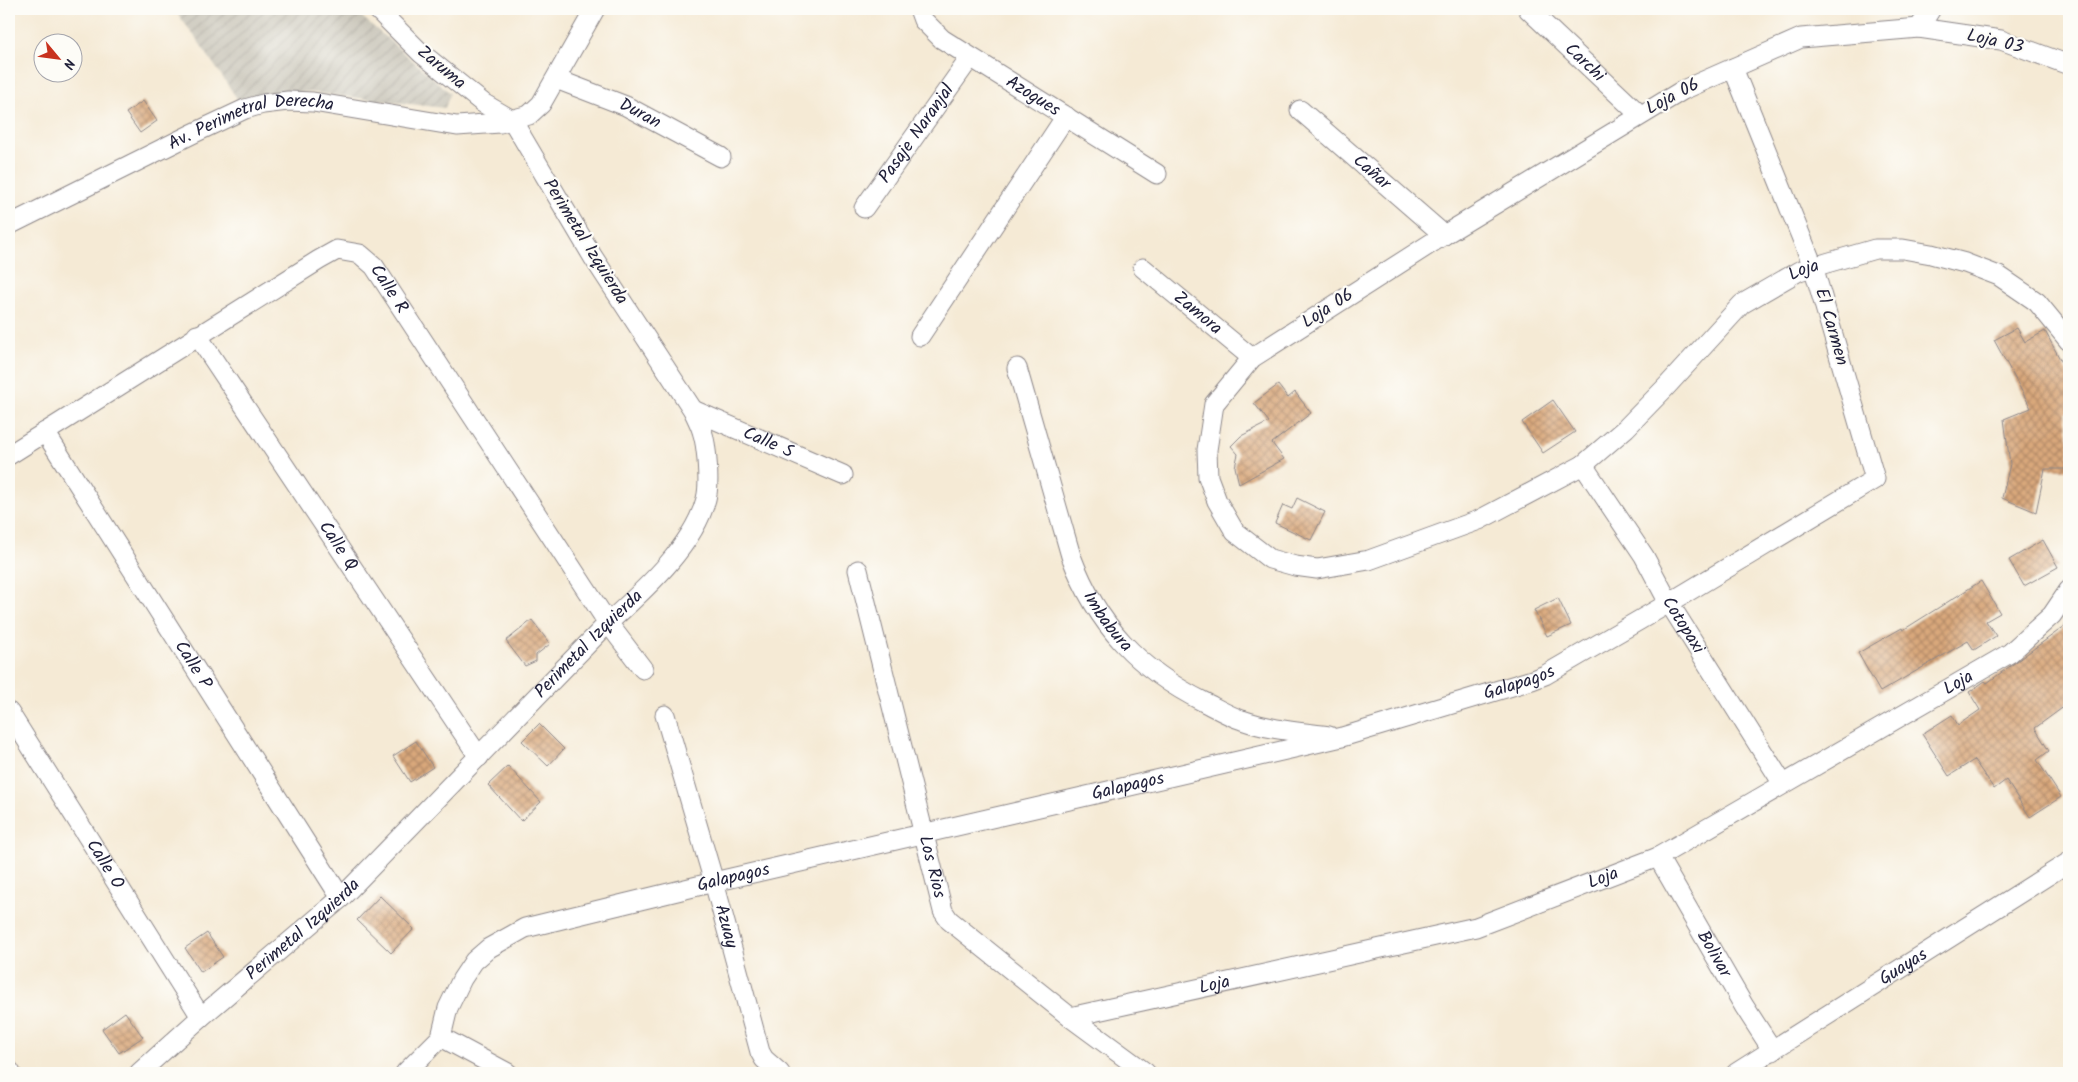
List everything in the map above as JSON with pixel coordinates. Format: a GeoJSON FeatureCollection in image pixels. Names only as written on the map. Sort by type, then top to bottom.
{"type":"FeatureCollection","features":[{"type":"Feature","properties":{"kind":"street","name":"Zaruma"},"geometry":{"type":"LineString","coordinates":[[377,9],[421,53],[483,103],[512,120]]}},
{"type":"Feature","properties":{"kind":"street","name":"Av. Perimetral Derecha"},"geometry":{"type":"LineString","coordinates":[[9,225],[192,134],[245,109],[263,104],[288,101],[314,102],[457,126],[500,124],[529,115],[541,104],[596,9]]}},
{"type":"Feature","properties":{"kind":"street","name":"Azogues"},"geometry":{"type":"LineString","coordinates":[[919,9],[923,20],[942,39],[1157,174]]}},
{"type":"Feature","properties":{"kind":"street","name":"Carchi"},"geometry":{"type":"LineString","coordinates":[[1528,9],[1640,115]]}},
{"type":"Feature","properties":{"kind":"street"},"geometry":{"type":"LineString","coordinates":[[1919,28],[1931,9]]}},
{"type":"Feature","properties":{"kind":"street","name":"Loja 06"},"geometry":{"type":"LineString","coordinates":[[1583,466],[1479,520],[1369,560],[1317,569],[1295,566],[1270,559],[1235,532],[1208,477],[1208,450],[1214,404],[1252,358],[1444,235],[1640,115],[1683,90],[1800,38],[1919,28]]}},
{"type":"Feature","properties":{"kind":"street","name":"Loja 03"},"geometry":{"type":"LineString","coordinates":[[1919,28],[2001,40],[2069,64]]}},
{"type":"Feature","properties":{"kind":"street","name":"Pasaje Naranjal"},"geometry":{"type":"LineString","coordinates":[[864,208],[970,58]]}},
{"type":"Feature","properties":{"kind":"street","name":"El Carmen"},"geometry":{"type":"LineString","coordinates":[[1733,68],[1813,266],[1875,479]]}},
{"type":"Feature","properties":{"kind":"street","name":"Duran"},"geometry":{"type":"LineString","coordinates":[[556,79],[626,106],[721,157]]}},
{"type":"Feature","properties":{"kind":"street","name":"Cañar"},"geometry":{"type":"LineString","coordinates":[[1300,110],[1444,235]]}},
{"type":"Feature","properties":{"kind":"street"},"geometry":{"type":"LineString","coordinates":[[920,336],[1066,116]]}},
{"type":"Feature","properties":{"kind":"street","name":"Perimetal Izquierda"},"geometry":{"type":"LineString","coordinates":[[139,1073],[201,1017],[341,898],[608,624],[647,588],[693,532],[706,498],[707,461],[703,431],[693,410],[593,257],[512,120]]}},
{"type":"Feature","properties":{"kind":"street","name":"Loja"},"geometry":{"type":"LineString","coordinates":[[1583,466],[1652,402],[1742,304],[1776,283],[1813,266],[1875,249],[1903,249],[1965,263],[1999,276],[2038,302],[2069,341]]}},
{"type":"Feature","properties":{"kind":"street","name":"Calle R"},"geometry":{"type":"LineString","coordinates":[[9,455],[197,335],[337,250],[360,254],[374,266],[608,624],[643,669]]}},
{"type":"Feature","properties":{"kind":"street","name":"Zamora"},"geometry":{"type":"LineString","coordinates":[[1143,268],[1252,358]]}},
{"type":"Feature","properties":{"kind":"street","name":"Calle Q"},"geometry":{"type":"LineString","coordinates":[[197,335],[480,757]]}},
{"type":"Feature","properties":{"kind":"street","name":"Imbabura"},"geometry":{"type":"LineString","coordinates":[[1017,368],[1071,556],[1080,581],[1112,632],[1160,677],[1242,720],[1290,731],[1342,738]]}},
{"type":"Feature","properties":{"kind":"street","name":"Calle S"},"geometry":{"type":"LineString","coordinates":[[693,410],[843,475]]}},
{"type":"Feature","properties":{"kind":"street","name":"Calle P"},"geometry":{"type":"LineString","coordinates":[[45,432],[341,898]]}},
{"type":"Feature","properties":{"kind":"street","name":"Cotopaxi"},"geometry":{"type":"LineString","coordinates":[[1583,466],[1644,556],[1669,604],[1783,784]]}},
{"type":"Feature","properties":{"kind":"street","name":"Galapagos"},"geometry":{"type":"LineString","coordinates":[[441,1037],[448,1008],[462,979],[474,961],[489,948],[525,928],[714,882],[1342,738],[1545,675],[1669,604],[1875,479]]}},
{"type":"Feature","properties":{"kind":"street","name":"Los Rios"},"geometry":{"type":"LineString","coordinates":[[858,570],[943,911],[949,920],[1070,1017],[1146,1073]]}},
{"type":"Feature","properties":{"kind":"street","name":"Loja"},"geometry":{"type":"LineString","coordinates":[[1070,1017],[1476,928],[1658,857],[2010,653],[2052,615],[2069,590]]}},
{"type":"Feature","properties":{"kind":"street","name":"Calle O"},"geometry":{"type":"LineString","coordinates":[[9,712],[201,1017]]}},
{"type":"Feature","properties":{"kind":"street","name":"Azuay"},"geometry":{"type":"LineString","coordinates":[[665,715],[714,882],[760,1052],[764,1059],[780,1073]]}},
{"type":"Feature","properties":{"kind":"street","name":"Bolivar"},"geometry":{"type":"LineString","coordinates":[[1658,857],[1744,1006],[1773,1050]]}},
{"type":"Feature","properties":{"kind":"street","name":"Guayas"},"geometry":{"type":"LineString","coordinates":[[1736,1073],[2069,862]]}},
{"type":"Feature","properties":{"kind":"street"},"geometry":{"type":"LineString","coordinates":[[405,1073],[441,1037],[508,1073]]}},
{"type":"Feature","properties":{"kind":"shaded area"},"geometry":{"type":"Polygon","coordinates":[[[174,9],[353,9],[450,93],[445,108],[307,92],[238,100],[174,9]]]}},
{"type":"Feature","properties":{"kind":"building"},"geometry":{"type":"Polygon","coordinates":[[[143,101],[157,121],[140,133],[126,113],[143,101]]]}},
{"type":"Feature","properties":{"kind":"building"},"geometry":{"type":"Polygon","coordinates":[[[2017,328],[2025,342],[2045,331],[2069,376],[2069,411],[2065,413],[2069,441],[2069,469],[2045,469],[2036,512],[2002,498],[2010,464],[2004,419],[2031,408],[1994,340],[2017,328]]]}},
{"type":"Feature","properties":{"kind":"building"},"geometry":{"type":"Polygon","coordinates":[[[1278,385],[1288,398],[1295,392],[1311,413],[1272,443],[1284,459],[1239,484],[1235,467],[1238,454],[1231,446],[1241,436],[1269,422],[1254,403],[1278,385]]]}},
{"type":"Feature","properties":{"kind":"building"},"geometry":{"type":"Polygon","coordinates":[[[1553,400],[1575,432],[1543,453],[1522,422],[1553,400]]]}},
{"type":"Feature","properties":{"kind":"building"},"geometry":{"type":"Polygon","coordinates":[[[1297,498],[1325,512],[1311,540],[1275,523],[1283,505],[1292,509],[1297,498]]]}},
{"type":"Feature","properties":{"kind":"building"},"geometry":{"type":"Polygon","coordinates":[[[2043,540],[2058,567],[2024,586],[2009,560],[2043,540]]]}},
{"type":"Feature","properties":{"kind":"building"},"geometry":{"type":"Polygon","coordinates":[[[1981,581],[2000,613],[1986,621],[1996,636],[1974,650],[1968,641],[1880,692],[1858,653],[1902,628],[1903,630],[1981,581]]]}},
{"type":"Feature","properties":{"kind":"building"},"geometry":{"type":"Polygon","coordinates":[[[1558,598],[1571,625],[1547,636],[1534,610],[1558,598]]]}},
{"type":"Feature","properties":{"kind":"building"},"geometry":{"type":"Polygon","coordinates":[[[532,620],[550,644],[536,655],[536,661],[525,666],[506,641],[532,620]]]}},
{"type":"Feature","properties":{"kind":"building"},"geometry":{"type":"Polygon","coordinates":[[[2069,623],[2069,703],[2035,728],[2049,751],[2037,760],[2061,797],[2030,817],[2006,780],[1994,789],[1974,760],[1949,776],[1922,734],[1952,715],[1958,725],[1980,710],[1969,692],[1985,681],[1987,683],[2069,623]]]}},
{"type":"Feature","properties":{"kind":"building"},"geometry":{"type":"Polygon","coordinates":[[[539,724],[564,749],[548,766],[522,741],[539,724]]]}},
{"type":"Feature","properties":{"kind":"building"},"geometry":{"type":"Polygon","coordinates":[[[416,741],[433,767],[410,782],[393,756],[416,741]]]}},
{"type":"Feature","properties":{"kind":"building"},"geometry":{"type":"Polygon","coordinates":[[[508,766],[541,802],[521,821],[488,785],[508,766]]]}},
{"type":"Feature","properties":{"kind":"building"},"geometry":{"type":"Polygon","coordinates":[[[380,896],[414,929],[391,953],[357,920],[380,896]]]}},
{"type":"Feature","properties":{"kind":"building"},"geometry":{"type":"Polygon","coordinates":[[[207,933],[223,957],[201,972],[185,948],[207,933]]]}},
{"type":"Feature","properties":{"kind":"building"},"geometry":{"type":"Polygon","coordinates":[[[125,1012],[143,1037],[119,1053],[102,1029],[125,1012]]]}}]}
